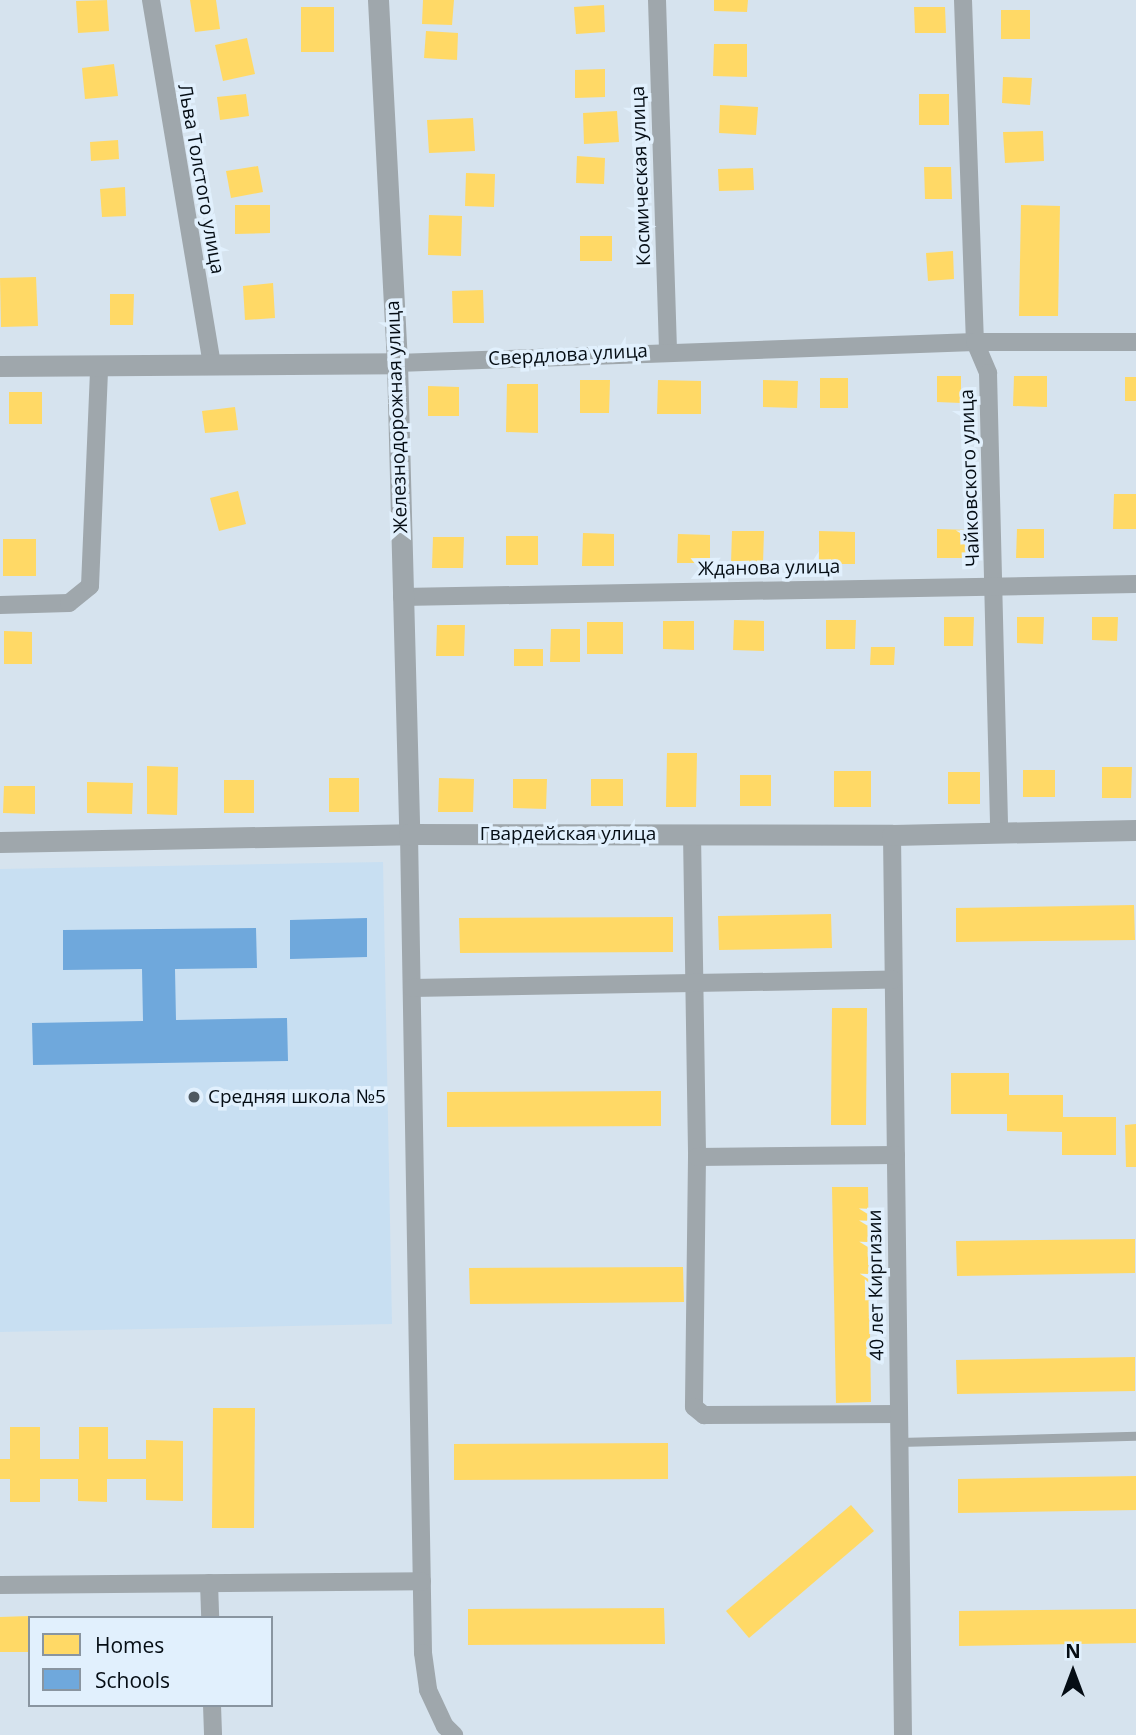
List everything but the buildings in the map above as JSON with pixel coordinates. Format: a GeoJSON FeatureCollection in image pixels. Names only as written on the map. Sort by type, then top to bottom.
{"type":"FeatureCollection","features":[{"type":"Feature","properties":{"kind":"street","name":"Льва Толстого улица"},"geometry":{"type":"LineString","coordinates":[[151,0],[212,364]]}},
{"type":"Feature","properties":{"kind":"street","name":"Железнодорожная улица"},"geometry":{"type":"LineString","coordinates":[[378,0],[397,363],[409,834]]}},
{"type":"Feature","properties":{"kind":"street","name":"Космическая улица"},"geometry":{"type":"LineString","coordinates":[[657,0],[668,351]]}},
{"type":"Feature","properties":{"kind":"street","name":"Чайковского улица"},"geometry":{"type":"LineString","coordinates":[[963,0],[975,342],[988,373],[999,831]]}},
{"type":"Feature","properties":{"kind":"street","name":"Свердлова улица"},"geometry":{"type":"LineString","coordinates":[[0,366],[397,363],[668,351],[975,342],[1136,342]]}},
{"type":"Feature","properties":{"kind":"street"},"geometry":{"type":"LineString","coordinates":[[0,605],[69,603],[90,586],[99,367]]}},
{"type":"Feature","properties":{"kind":"street","name":"Жданова улица"},"geometry":{"type":"LineString","coordinates":[[402,597],[1136,584]]}},
{"type":"Feature","properties":{"kind":"street","name":"Гвардейская улица"},"geometry":{"type":"LineString","coordinates":[[0,842],[409,834],[892,835],[1136,830]]}},
{"type":"Feature","properties":{"kind":"street"},"geometry":{"type":"LineString","coordinates":[[409,834],[424,1653],[428,1690],[444,1726],[454,1735]]}},
{"type":"Feature","properties":{"kind":"street"},"geometry":{"type":"LineString","coordinates":[[692,834],[697,1157],[692,1402],[697,1412],[704,1415],[899,1414]]}},
{"type":"Feature","properties":{"kind":"street","name":"40 лет Киргизии"},"geometry":{"type":"LineString","coordinates":[[892,835],[903,1735]]}},
{"type":"Feature","properties":{"kind":"street"},"geometry":{"type":"LineString","coordinates":[[412,988],[894,980]]}},
{"type":"Feature","properties":{"kind":"street"},"geometry":{"type":"LineString","coordinates":[[697,1157],[896,1155]]}},
{"type":"Feature","properties":{"kind":"street"},"geometry":{"type":"LineString","coordinates":[[0,1585],[422,1581]]}},
{"type":"Feature","properties":{"kind":"street"},"geometry":{"type":"LineString","coordinates":[[209,1583],[210,1616]]}},
{"type":"Feature","properties":{"kind":"street"},"geometry":{"type":"LineString","coordinates":[[212,1707],[213,1735]]}},
{"type":"Feature","properties":{"kind":"lane"},"geometry":{"type":"LineString","coordinates":[[899,1442],[1136,1436]]}},
{"type":"Feature","properties":{"kind":"shaded area","name":"Средняя школа №5"},"geometry":{"type":"Polygon","coordinates":[[[383,862],[392,1324],[0,1332],[0,869],[383,862]]]}},
{"type":"Feature","properties":{"kind":"place","name":"Средняя школа №5"},"geometry":{"type":"Point","coordinates":[194,1097]}}]}
